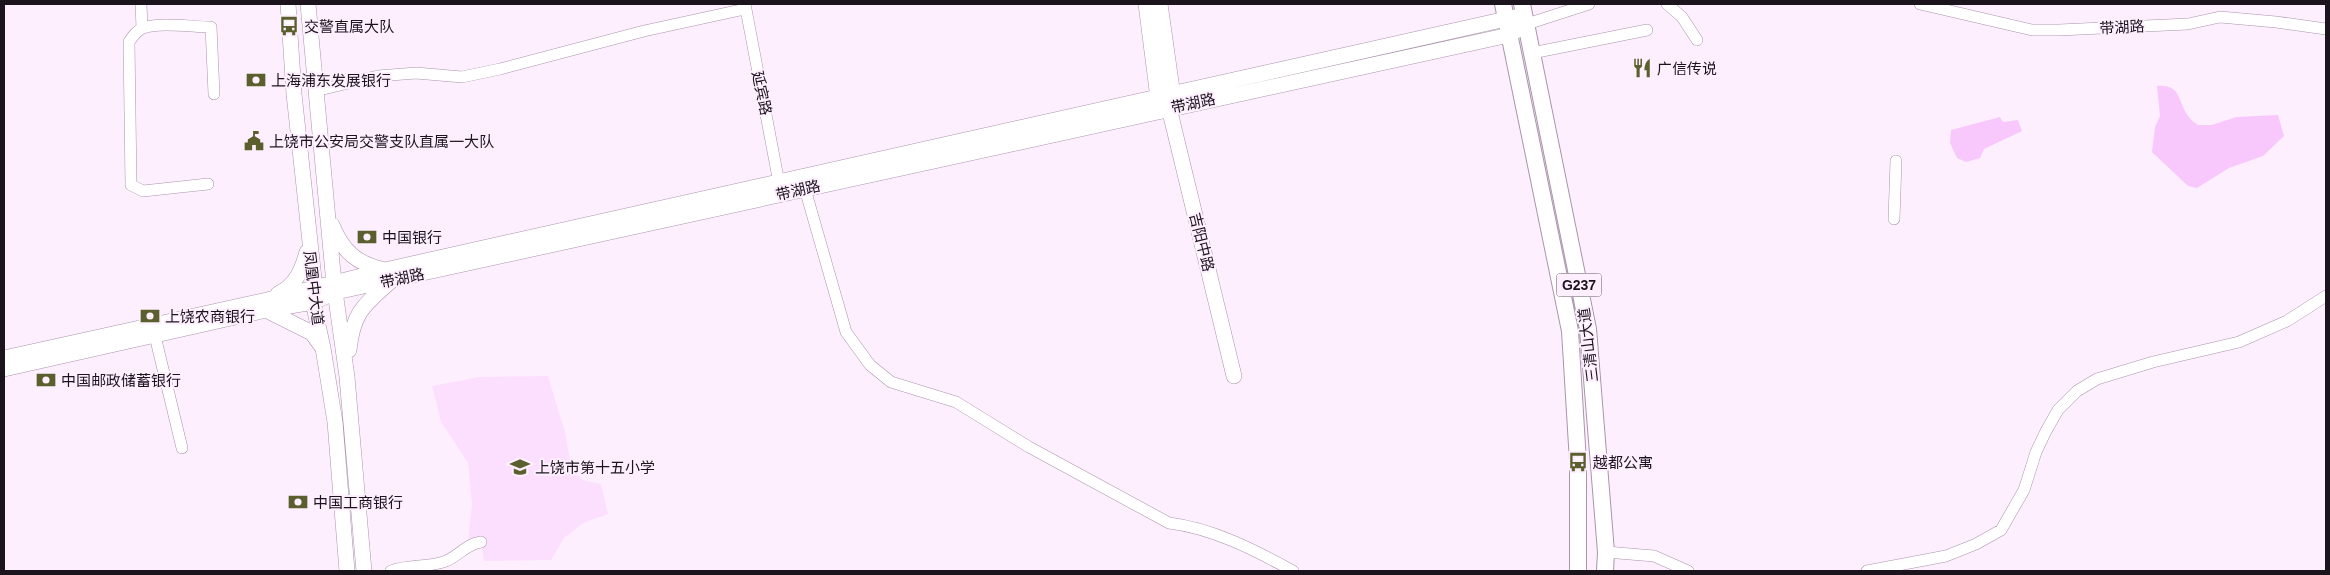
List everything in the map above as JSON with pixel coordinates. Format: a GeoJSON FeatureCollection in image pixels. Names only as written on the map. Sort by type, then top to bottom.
{"type":"FeatureCollection","features":[{"type":"Feature","properties":{"kind":"highway","name":"三清山大道"},"geometry":{"type":"LineString","coordinates":[[1524,14],[1588,329],[1606,552],[1605,571]]}},
{"type":"Feature","properties":{"kind":"highway","name":"三清山大道"},"geometry":{"type":"LineString","coordinates":[[1506,19],[1570,331],[1578,462],[1578,571]]}},
{"type":"Feature","properties":{"kind":"main road","name":"凤凰中大道"},"geometry":{"type":"LineString","coordinates":[[288,4],[314,295],[335,422],[347,571]]}},
{"type":"Feature","properties":{"kind":"main road","name":"凤凰中大道"},"geometry":{"type":"LineString","coordinates":[[308,4],[327,213],[347,376],[364,571]]}},
{"type":"Feature","properties":{"kind":"main road","name":"吉阳中路"},"geometry":{"type":"LineString","coordinates":[[1146,4],[1167,104],[1234,376]]}},
{"type":"Feature","properties":{"kind":"main road","name":"吉阳中路"},"geometry":{"type":"LineString","coordinates":[[1160,4],[1167,104]]}},
{"type":"Feature","properties":{"kind":"main road","name":"带湖路"},"geometry":{"type":"LineString","coordinates":[[389,275],[805,188],[1167,104],[1524,14]]}},
{"type":"Feature","properties":{"kind":"main road","name":"带湖路"},"geometry":{"type":"LineString","coordinates":[[4,358],[314,295],[335,288],[779,183],[1167,104]]}},
{"type":"Feature","properties":{"kind":"main road"},"geometry":{"type":"LineString","coordinates":[[327,213],[339,243],[352,256],[389,275],[360,310],[351,332],[347,376]]}},
{"type":"Feature","properties":{"kind":"main road"},"geometry":{"type":"LineString","coordinates":[[309,245],[301,273],[287,290],[267,305],[312,334],[323,348]]}},
{"type":"Feature","properties":{"kind":"main road","name":"带湖路"},"geometry":{"type":"LineString","coordinates":[[4,369],[155,336],[267,305]]}},
{"type":"Feature","properties":{"kind":"street"},"geometry":{"type":"LineString","coordinates":[[141,4],[142,28]]}},
{"type":"Feature","properties":{"kind":"street","name":"带湖路"},"geometry":{"type":"LineString","coordinates":[[1524,14],[1589,4]]}},
{"type":"Feature","properties":{"kind":"street"},"geometry":{"type":"LineString","coordinates":[[1667,4],[1682,17],[1698,40]]}},
{"type":"Feature","properties":{"kind":"street","name":"带湖路"},"geometry":{"type":"LineString","coordinates":[[1920,4],[2032,30],[2188,24],[2220,17],[2326,29]]}},
{"type":"Feature","properties":{"kind":"street"},"geometry":{"type":"LineString","coordinates":[[315,91],[378,76],[416,73],[462,77],[745,6]]}},
{"type":"Feature","properties":{"kind":"street","name":"延宾路"},"geometry":{"type":"LineString","coordinates":[[745,6],[779,183]]}},
{"type":"Feature","properties":{"kind":"street"},"geometry":{"type":"LineString","coordinates":[[208,184],[143,191],[131,185],[129,42],[135,32],[142,28],[211,27],[214,94]]}},
{"type":"Feature","properties":{"kind":"street"},"geometry":{"type":"LineString","coordinates":[[1532,53],[1647,30]]}},
{"type":"Feature","properties":{"kind":"street"},"geometry":{"type":"LineString","coordinates":[[1894,219],[1896,161]]}},
{"type":"Feature","properties":{"kind":"street"},"geometry":{"type":"LineString","coordinates":[[805,188],[846,332],[870,364],[891,382],[956,402],[1028,447],[1169,523],[1192,526],[1267,557],[1292,571]]}},
{"type":"Feature","properties":{"kind":"street"},"geometry":{"type":"LineString","coordinates":[[1867,571],[1946,556],[1976,544],[2000,530],[2024,490],[2036,452],[2058,410],[2077,391],[2090,383],[2153,362],[2239,342],[2287,321],[2326,296]]}},
{"type":"Feature","properties":{"kind":"street"},"geometry":{"type":"LineString","coordinates":[[155,336],[182,448]]}},
{"type":"Feature","properties":{"kind":"street"},"geometry":{"type":"LineString","coordinates":[[391,571],[432,565],[448,560],[471,543],[481,542]]}},
{"type":"Feature","properties":{"kind":"street"},"geometry":{"type":"LineString","coordinates":[[1606,552],[1654,556],[1688,571]]}},
{"type":"Feature","properties":{"kind":"shaded area"},"geometry":{"type":"Polygon","coordinates":[[[2157,86],[2165,86],[2175,91],[2189,117],[2198,125],[2212,125],[2236,117],[2278,115],[2284,136],[2263,156],[2229,168],[2197,188],[2188,186],[2152,152],[2155,127],[2160,116],[2157,86]]]}},
{"type":"Feature","properties":{"kind":"shaded area"},"geometry":{"type":"Polygon","coordinates":[[[2000,117],[2003,122],[2018,120],[2022,131],[1984,149],[1980,158],[1966,162],[1957,158],[1950,143],[1951,130],[2000,117]]]}},
{"type":"Feature","properties":{"kind":"shaded area","name":"上饶市第十五小学"},"geometry":{"type":"Polygon","coordinates":[[[548,376],[565,432],[572,471],[583,480],[601,484],[608,514],[583,523],[564,538],[551,560],[484,561],[480,536],[468,541],[472,504],[468,463],[441,422],[432,386],[479,377],[548,376]]]}},
{"type":"Feature","properties":{"kind":"place","name":"交警直属大队"},"geometry":{"type":"Point","coordinates":[289,26]}},
{"type":"Feature","properties":{"kind":"place","name":"广信传说"},"geometry":{"type":"Point","coordinates":[1642,68]}},
{"type":"Feature","properties":{"kind":"place","name":"上海浦东发展银行"},"geometry":{"type":"Point","coordinates":[256,80]}},
{"type":"Feature","properties":{"kind":"place","name":"上饶市公安局交警支队直属一大队"},"geometry":{"type":"Point","coordinates":[254,141]}},
{"type":"Feature","properties":{"kind":"place","name":"中国银行"},"geometry":{"type":"Point","coordinates":[367,237]}},
{"type":"Feature","properties":{"kind":"place","name":"上饶农商银行"},"geometry":{"type":"Point","coordinates":[150,316]}},
{"type":"Feature","properties":{"kind":"place","name":"中国邮政储蓄银行"},"geometry":{"type":"Point","coordinates":[46,380]}},
{"type":"Feature","properties":{"kind":"place","name":"越都公寓"},"geometry":{"type":"Point","coordinates":[1578,462]}},
{"type":"Feature","properties":{"kind":"place","name":"上饶市第十五小学"},"geometry":{"type":"Point","coordinates":[520,467]}},
{"type":"Feature","properties":{"kind":"place","name":"中国工商银行"},"geometry":{"type":"Point","coordinates":[298,502]}}]}
